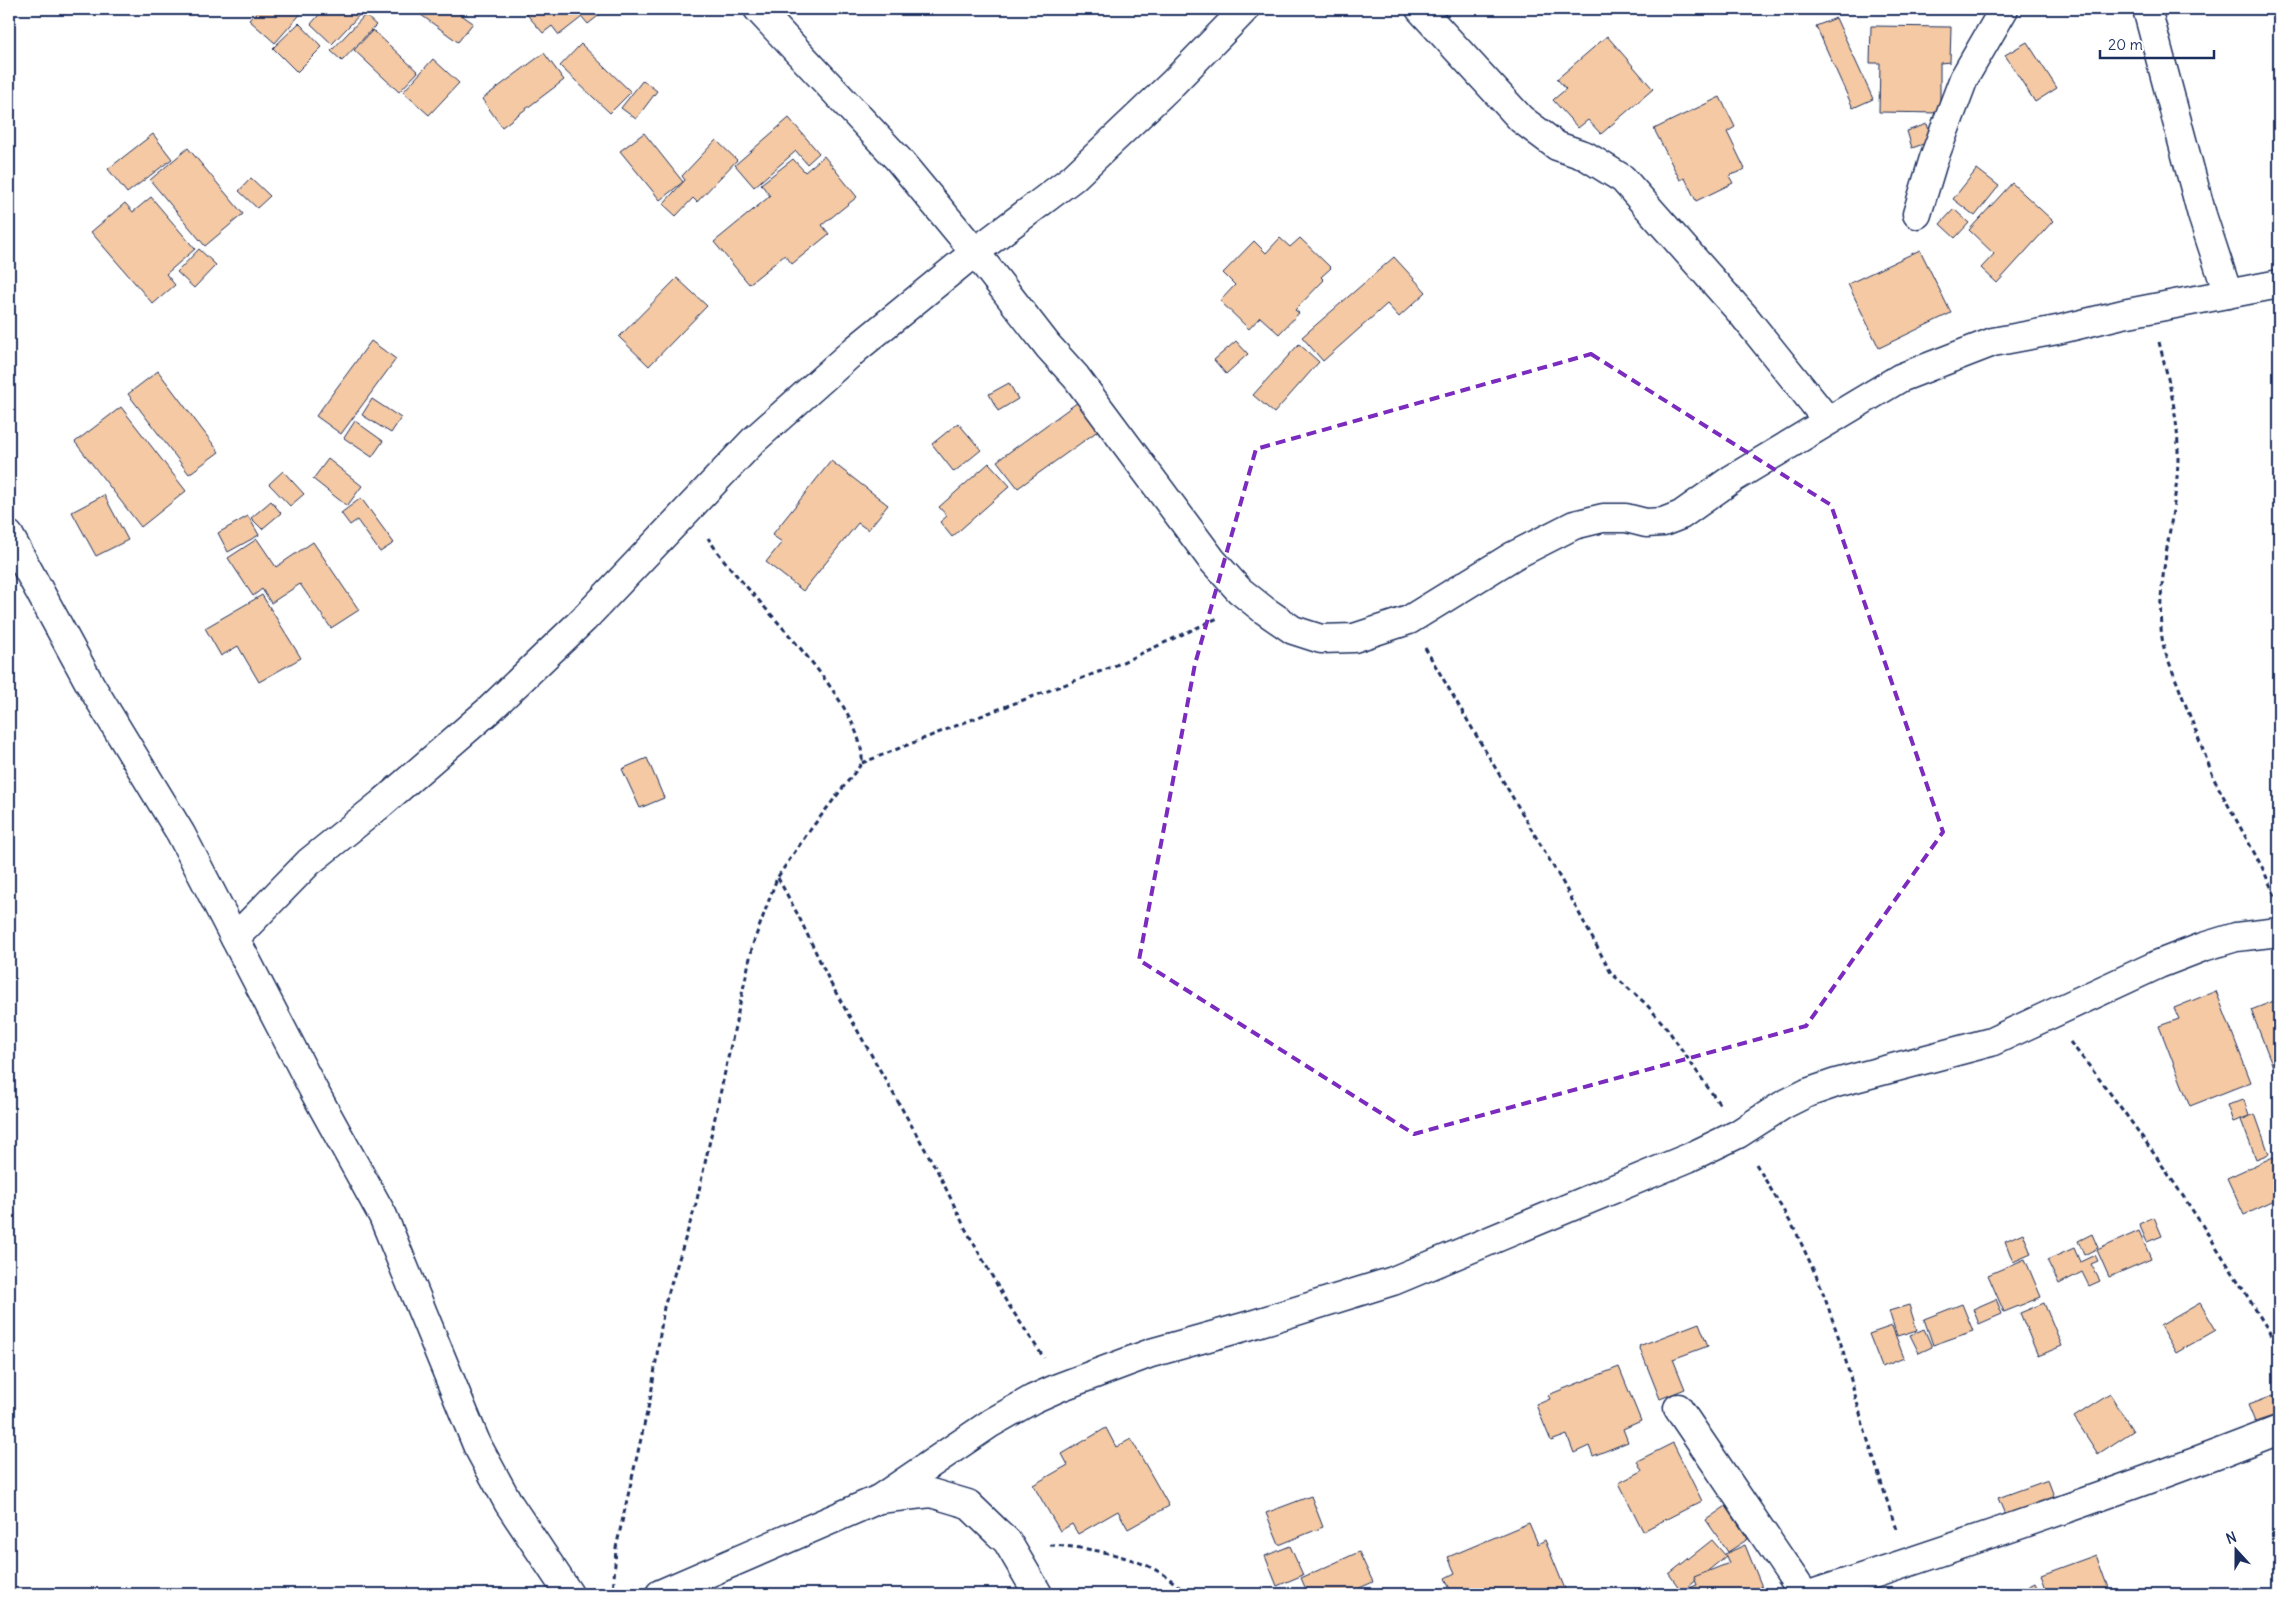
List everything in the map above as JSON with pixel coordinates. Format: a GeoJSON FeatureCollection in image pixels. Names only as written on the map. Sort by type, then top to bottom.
{"type":"FeatureCollection","features":[{"type":"Feature","properties":{"kind":"street"},"geometry":{"type":"LineString","coordinates":[[758,9],[898,159],[975,252],[1048,346],[1076,377],[1212,560],[1240,590],[1293,630],[1321,639],[1354,638],[1409,620],[1513,556],[1574,525],[1603,518],[1626,518],[1646,523],[1663,522],[1682,515],[1732,479],[1900,378],[1993,342],[2279,284]]}},
{"type":"Feature","properties":{"kind":"street"},"geometry":{"type":"LineString","coordinates":[[235,938],[309,862],[381,804],[488,711],[584,619],[754,440],[856,348],[975,252],[1073,178],[1172,84],[1245,9]]}},
{"type":"Feature","properties":{"kind":"street"},"geometry":{"type":"LineString","coordinates":[[1420,9],[1521,119],[1557,146],[1586,156],[1623,179],[1744,316],[1828,421]]}},
{"type":"Feature","properties":{"kind":"street"},"geometry":{"type":"LineString","coordinates":[[1917,214],[1934,158],[1964,78],[2004,9]]}},
{"type":"Feature","properties":{"kind":"street"},"geometry":{"type":"LineString","coordinates":[[2147,9],[2202,216],[2228,294]]}},
{"type":"Feature","properties":{"kind":"street"},"geometry":{"type":"LineString","coordinates":[[9,535],[90,684],[181,834],[314,1091],[383,1216],[477,1445],[509,1504],[569,1594]]}},
{"type":"Feature","properties":{"kind":"street"},"geometry":{"type":"LineString","coordinates":[[660,1594],[879,1499],[991,1423],[1033,1398],[1060,1386],[1151,1352],[1251,1326],[1393,1281],[1585,1200],[1637,1181],[1738,1134],[1783,1105],[1808,1093],[1836,1083],[1991,1042],[2049,1017],[2159,964],[2236,937],[2275,932]]}},
{"type":"Feature","properties":{"kind":"street"},"geometry":{"type":"LineString","coordinates":[[1678,1408],[1804,1594]]}},
{"type":"Feature","properties":{"kind":"street"},"geometry":{"type":"LineString","coordinates":[[1812,1594],[1906,1564],[2204,1460],[2279,1430]]}},
{"type":"Feature","properties":{"kind":"street"},"geometry":{"type":"LineString","coordinates":[[879,1499],[931,1493],[968,1504],[1007,1541],[1038,1594]]}},
{"type":"Feature","properties":{"kind":"path"},"geometry":{"type":"LineString","coordinates":[[2160,307],[2160,343],[2176,416],[2178,453],[2160,631],[2164,649],[2215,781],[2274,892],[2278,904],[2278,919],[2275,932]]}},
{"type":"Feature","properties":{"kind":"path"},"geometry":{"type":"LineString","coordinates":[[689,509],[724,562],[818,669],[849,716],[860,743],[862,763]]}},
{"type":"Feature","properties":{"kind":"path"},"geometry":{"type":"LineString","coordinates":[[613,1594],[616,1548],[651,1395],[664,1307],[696,1204],[754,944],[777,878],[806,834],[862,763],[1112,667],[1253,601]]}},
{"type":"Feature","properties":{"kind":"path"},"geometry":{"type":"LineString","coordinates":[[1409,620],[1563,883],[1611,973],[1646,1004],[1666,1026],[1738,1134],[1796,1232],[1820,1284],[1842,1347],[1906,1564]]}},
{"type":"Feature","properties":{"kind":"path"},"geometry":{"type":"LineString","coordinates":[[777,878],[798,914],[831,984],[938,1172],[965,1228],[1006,1301],[1060,1386]]}},
{"type":"Feature","properties":{"kind":"path"},"geometry":{"type":"LineString","coordinates":[[2049,1017],[2120,1104],[2244,1288],[2279,1348]]}},
{"type":"Feature","properties":{"kind":"path"},"geometry":{"type":"LineString","coordinates":[[1007,1541],[1087,1549],[1130,1560],[1162,1574],[1187,1594]]}},
{"type":"Feature","properties":{"kind":"highlighted area"},"geometry":{"type":"Polygon","coordinates":[[[1591,354],[1831,505],[1943,832],[1806,1026],[1414,1134],[1139,960],[1195,664],[1256,449],[1591,354]]]}},
{"type":"Feature","properties":{"kind":"building"},"geometry":{"type":"Polygon","coordinates":[[[259,9],[305,9],[275,43],[249,20],[259,9]]]}},
{"type":"Feature","properties":{"kind":"building"},"geometry":{"type":"Polygon","coordinates":[[[324,9],[365,9],[332,44],[311,24],[324,9]]]}},
{"type":"Feature","properties":{"kind":"building"},"geometry":{"type":"Polygon","coordinates":[[[413,9],[453,9],[473,23],[458,42],[413,9]]]}},
{"type":"Feature","properties":{"kind":"building"},"geometry":{"type":"Polygon","coordinates":[[[607,9],[588,24],[582,17],[559,35],[552,26],[543,33],[523,10],[607,9]]]}},
{"type":"Feature","properties":{"kind":"building"},"geometry":{"type":"Polygon","coordinates":[[[365,15],[376,25],[342,61],[331,51],[365,15]]]}},
{"type":"Feature","properties":{"kind":"building"},"geometry":{"type":"Polygon","coordinates":[[[1836,18],[1873,99],[1853,108],[1816,26],[1836,18]]]}},
{"type":"Feature","properties":{"kind":"building"},"geometry":{"type":"Polygon","coordinates":[[[299,23],[322,47],[297,72],[273,48],[299,23]]]}},
{"type":"Feature","properties":{"kind":"building"},"geometry":{"type":"Polygon","coordinates":[[[1871,26],[1951,27],[1950,62],[1940,63],[1940,113],[1879,112],[1880,63],[1870,63],[1871,26]]]}},
{"type":"Feature","properties":{"kind":"building"},"geometry":{"type":"Polygon","coordinates":[[[373,30],[418,72],[399,92],[354,50],[373,30]]]}},
{"type":"Feature","properties":{"kind":"building"},"geometry":{"type":"Polygon","coordinates":[[[1607,36],[1653,89],[1601,134],[1588,120],[1578,128],[1553,100],[1566,89],[1557,79],[1607,36]]]}},
{"type":"Feature","properties":{"kind":"building"},"geometry":{"type":"Polygon","coordinates":[[[2027,42],[2057,88],[2035,102],[2005,55],[2027,42]]]}},
{"type":"Feature","properties":{"kind":"building"},"geometry":{"type":"Polygon","coordinates":[[[581,44],[631,92],[610,113],[560,66],[581,44]]]}},
{"type":"Feature","properties":{"kind":"building"},"geometry":{"type":"Polygon","coordinates":[[[544,53],[564,80],[502,127],[482,99],[544,53]]]}},
{"type":"Feature","properties":{"kind":"building"},"geometry":{"type":"Polygon","coordinates":[[[433,59],[459,83],[429,115],[403,92],[433,59]]]}},
{"type":"Feature","properties":{"kind":"building"},"geometry":{"type":"Polygon","coordinates":[[[643,80],[657,91],[636,119],[621,108],[643,80]]]}},
{"type":"Feature","properties":{"kind":"building"},"geometry":{"type":"Polygon","coordinates":[[[1720,97],[1735,127],[1727,132],[1745,169],[1729,176],[1733,183],[1696,201],[1685,178],[1680,180],[1654,129],[1720,97]]]}},
{"type":"Feature","properties":{"kind":"building"},"geometry":{"type":"Polygon","coordinates":[[[789,118],[819,153],[807,164],[796,151],[754,187],[735,165],[789,118]]]}},
{"type":"Feature","properties":{"kind":"building"},"geometry":{"type":"Polygon","coordinates":[[[1927,124],[1932,141],[1912,148],[1907,131],[1927,124]]]}},
{"type":"Feature","properties":{"kind":"building"},"geometry":{"type":"Polygon","coordinates":[[[644,133],[683,182],[660,200],[620,151],[644,133]]]}},
{"type":"Feature","properties":{"kind":"building"},"geometry":{"type":"Polygon","coordinates":[[[153,134],[172,159],[127,193],[108,169],[153,134]]]}},
{"type":"Feature","properties":{"kind":"building"},"geometry":{"type":"Polygon","coordinates":[[[716,140],[737,160],[697,202],[693,198],[676,216],[663,204],[685,180],[682,176],[716,140]]]}},
{"type":"Feature","properties":{"kind":"building"},"geometry":{"type":"Polygon","coordinates":[[[188,148],[243,214],[205,246],[150,180],[188,148]]]}},
{"type":"Feature","properties":{"kind":"building"},"geometry":{"type":"Polygon","coordinates":[[[824,156],[857,197],[822,225],[829,234],[792,264],[785,255],[749,284],[714,242],[770,196],[761,184],[793,159],[805,172],[824,156]]]}},
{"type":"Feature","properties":{"kind":"building"},"geometry":{"type":"Polygon","coordinates":[[[1977,169],[1999,186],[1975,216],[1953,199],[1977,169]]]}},
{"type":"Feature","properties":{"kind":"building"},"geometry":{"type":"Polygon","coordinates":[[[251,178],[270,196],[257,208],[239,191],[251,178]]]}},
{"type":"Feature","properties":{"kind":"building"},"geometry":{"type":"Polygon","coordinates":[[[2012,183],[2053,221],[1997,283],[1981,268],[1994,254],[1969,230],[2012,183]]]}},
{"type":"Feature","properties":{"kind":"building"},"geometry":{"type":"Polygon","coordinates":[[[151,197],[195,249],[166,274],[175,285],[153,304],[91,232],[125,203],[133,212],[151,197]]]}},
{"type":"Feature","properties":{"kind":"building"},"geometry":{"type":"Polygon","coordinates":[[[1954,209],[1969,223],[1955,238],[1940,224],[1954,209]]]}},
{"type":"Feature","properties":{"kind":"building"},"geometry":{"type":"Polygon","coordinates":[[[1280,238],[1290,247],[1300,238],[1331,268],[1321,277],[1324,280],[1295,310],[1299,313],[1279,334],[1260,317],[1249,329],[1220,301],[1235,285],[1223,273],[1254,241],[1266,253],[1280,238]]]}},
{"type":"Feature","properties":{"kind":"building"},"geometry":{"type":"Polygon","coordinates":[[[199,249],[216,265],[194,288],[177,272],[199,249]]]}},
{"type":"Feature","properties":{"kind":"building"},"geometry":{"type":"Polygon","coordinates":[[[1920,250],[1951,313],[1879,348],[1848,284],[1920,250]]]}},
{"type":"Feature","properties":{"kind":"building"},"geometry":{"type":"Polygon","coordinates":[[[1394,257],[1426,292],[1399,317],[1387,304],[1323,361],[1302,337],[1394,257]]]}},
{"type":"Feature","properties":{"kind":"building"},"geometry":{"type":"Polygon","coordinates":[[[677,278],[707,306],[649,366],[619,337],[677,278]]]}},
{"type":"Feature","properties":{"kind":"building"},"geometry":{"type":"Polygon","coordinates":[[[371,341],[396,359],[341,434],[316,416],[371,341]]]}},
{"type":"Feature","properties":{"kind":"building"},"geometry":{"type":"Polygon","coordinates":[[[1236,341],[1248,354],[1226,374],[1214,360],[1236,341]]]}},
{"type":"Feature","properties":{"kind":"building"},"geometry":{"type":"Polygon","coordinates":[[[1299,344],[1319,362],[1274,413],[1253,395],[1299,344]]]}},
{"type":"Feature","properties":{"kind":"building"},"geometry":{"type":"Polygon","coordinates":[[[158,371],[219,452],[189,474],[128,394],[158,371]]]}},
{"type":"Feature","properties":{"kind":"building"},"geometry":{"type":"Polygon","coordinates":[[[1009,383],[1018,399],[998,411],[989,394],[1009,383]]]}},
{"type":"Feature","properties":{"kind":"building"},"geometry":{"type":"Polygon","coordinates":[[[1085,397],[1106,425],[1018,488],[997,461],[1085,397]]]}},
{"type":"Feature","properties":{"kind":"building"},"geometry":{"type":"Polygon","coordinates":[[[372,399],[401,418],[391,433],[362,415],[372,399]]]}},
{"type":"Feature","properties":{"kind":"building"},"geometry":{"type":"Polygon","coordinates":[[[121,407],[186,491],[141,527],[75,442],[121,407]]]}},
{"type":"Feature","properties":{"kind":"building"},"geometry":{"type":"Polygon","coordinates":[[[355,421],[383,441],[372,457],[344,438],[355,421]]]}},
{"type":"Feature","properties":{"kind":"building"},"geometry":{"type":"Polygon","coordinates":[[[958,423],[981,450],[954,472],[932,444],[958,423]]]}},
{"type":"Feature","properties":{"kind":"building"},"geometry":{"type":"Polygon","coordinates":[[[328,459],[362,486],[347,506],[313,479],[328,459]]]}},
{"type":"Feature","properties":{"kind":"building"},"geometry":{"type":"Polygon","coordinates":[[[831,461],[888,505],[868,530],[858,523],[803,591],[766,562],[782,542],[772,535],[831,461]]]}},
{"type":"Feature","properties":{"kind":"building"},"geometry":{"type":"Polygon","coordinates":[[[989,463],[1010,486],[952,537],[940,522],[947,516],[939,507],[989,463]]]}},
{"type":"Feature","properties":{"kind":"building"},"geometry":{"type":"Polygon","coordinates":[[[283,471],[304,494],[290,506],[269,484],[283,471]]]}},
{"type":"Feature","properties":{"kind":"building"},"geometry":{"type":"Polygon","coordinates":[[[104,495],[128,540],[96,556],[72,512],[104,495]]]}},
{"type":"Feature","properties":{"kind":"building"},"geometry":{"type":"Polygon","coordinates":[[[361,498],[394,543],[380,552],[357,520],[350,525],[341,513],[361,498]]]}},
{"type":"Feature","properties":{"kind":"building"},"geometry":{"type":"Polygon","coordinates":[[[271,501],[281,513],[262,529],[251,518],[271,501]]]}},
{"type":"Feature","properties":{"kind":"building"},"geometry":{"type":"Polygon","coordinates":[[[248,516],[259,535],[228,552],[218,533],[248,516]]]}},
{"type":"Feature","properties":{"kind":"building"},"geometry":{"type":"Polygon","coordinates":[[[257,539],[276,567],[313,542],[359,610],[331,628],[300,584],[271,603],[262,589],[253,596],[228,558],[257,539]]]}},
{"type":"Feature","properties":{"kind":"building"},"geometry":{"type":"Polygon","coordinates":[[[262,595],[301,658],[259,682],[238,646],[221,656],[205,628],[262,595]]]}},
{"type":"Feature","properties":{"kind":"building"},"geometry":{"type":"Polygon","coordinates":[[[647,758],[664,798],[640,808],[622,769],[647,758]]]}},
{"type":"Feature","properties":{"kind":"building"},"geometry":{"type":"Polygon","coordinates":[[[2216,991],[2251,1082],[2190,1106],[2159,1026],[2179,1019],[2174,1008],[2216,991]]]}},
{"type":"Feature","properties":{"kind":"building"},"geometry":{"type":"Polygon","coordinates":[[[2279,999],[2279,1082],[2251,1010],[2279,999]]]}},
{"type":"Feature","properties":{"kind":"building"},"geometry":{"type":"Polygon","coordinates":[[[2244,1100],[2249,1116],[2233,1122],[2227,1105],[2244,1100]]]}},
{"type":"Feature","properties":{"kind":"building"},"geometry":{"type":"Polygon","coordinates":[[[2255,1114],[2269,1154],[2256,1159],[2241,1120],[2255,1114]]]}},
{"type":"Feature","properties":{"kind":"building"},"geometry":{"type":"Polygon","coordinates":[[[2273,1157],[2279,1171],[2279,1199],[2244,1215],[2227,1178],[2273,1157]]]}},
{"type":"Feature","properties":{"kind":"building"},"geometry":{"type":"Polygon","coordinates":[[[2154,1217],[2162,1236],[2147,1242],[2139,1224],[2154,1217]]]}},
{"type":"Feature","properties":{"kind":"building"},"geometry":{"type":"Polygon","coordinates":[[[2139,1231],[2151,1259],[2109,1277],[2097,1250],[2139,1231]]]}},
{"type":"Feature","properties":{"kind":"building"},"geometry":{"type":"Polygon","coordinates":[[[2023,1233],[2031,1254],[2013,1262],[2005,1241],[2023,1233]]]}},
{"type":"Feature","properties":{"kind":"building"},"geometry":{"type":"Polygon","coordinates":[[[2092,1234],[2098,1248],[2084,1255],[2078,1241],[2092,1234]]]}},
{"type":"Feature","properties":{"kind":"building"},"geometry":{"type":"Polygon","coordinates":[[[2074,1248],[2080,1262],[2095,1255],[2098,1261],[2091,1264],[2100,1281],[2089,1286],[2082,1272],[2059,1284],[2047,1260],[2074,1248]]]}},
{"type":"Feature","properties":{"kind":"building"},"geometry":{"type":"Polygon","coordinates":[[[2025,1259],[2041,1297],[2004,1312],[1988,1275],[2025,1259]]]}},
{"type":"Feature","properties":{"kind":"building"},"geometry":{"type":"Polygon","coordinates":[[[1996,1299],[2002,1314],[1979,1324],[1973,1309],[1996,1299]]]}},
{"type":"Feature","properties":{"kind":"building"},"geometry":{"type":"Polygon","coordinates":[[[2044,1303],[2062,1346],[2038,1356],[2020,1313],[2044,1303]]]}},
{"type":"Feature","properties":{"kind":"building"},"geometry":{"type":"Polygon","coordinates":[[[2200,1303],[2216,1330],[2176,1353],[2160,1326],[2200,1303]]]}},
{"type":"Feature","properties":{"kind":"building"},"geometry":{"type":"Polygon","coordinates":[[[1962,1304],[1973,1331],[1933,1345],[1924,1319],[1962,1304]]]}},
{"type":"Feature","properties":{"kind":"building"},"geometry":{"type":"Polygon","coordinates":[[[1909,1305],[1917,1330],[1897,1336],[1889,1311],[1909,1305]]]}},
{"type":"Feature","properties":{"kind":"building"},"geometry":{"type":"Polygon","coordinates":[[[1699,1323],[1708,1346],[1673,1359],[1685,1389],[1660,1399],[1639,1346],[1699,1323]]]}},
{"type":"Feature","properties":{"kind":"building"},"geometry":{"type":"Polygon","coordinates":[[[1892,1326],[1904,1358],[1882,1367],[1869,1334],[1892,1326]]]}},
{"type":"Feature","properties":{"kind":"building"},"geometry":{"type":"Polygon","coordinates":[[[1924,1329],[1932,1347],[1919,1353],[1910,1335],[1924,1329]]]}},
{"type":"Feature","properties":{"kind":"building"},"geometry":{"type":"Polygon","coordinates":[[[1619,1367],[1641,1421],[1623,1429],[1628,1442],[1593,1456],[1589,1446],[1574,1453],[1567,1435],[1551,1441],[1536,1405],[1550,1399],[1548,1395],[1619,1367]]]}},
{"type":"Feature","properties":{"kind":"building"},"geometry":{"type":"Polygon","coordinates":[[[2110,1394],[2133,1431],[2098,1454],[2074,1417],[2110,1394]]]}},
{"type":"Feature","properties":{"kind":"building"},"geometry":{"type":"Polygon","coordinates":[[[2272,1396],[2279,1414],[2255,1422],[2248,1405],[2272,1396]]]}},
{"type":"Feature","properties":{"kind":"building"},"geometry":{"type":"Polygon","coordinates":[[[1106,1428],[1116,1447],[1131,1439],[1169,1506],[1128,1529],[1118,1511],[1078,1534],[1072,1524],[1060,1531],[1033,1485],[1068,1465],[1062,1454],[1106,1428]]]}},
{"type":"Feature","properties":{"kind":"building"},"geometry":{"type":"Polygon","coordinates":[[[1673,1443],[1702,1501],[1643,1531],[1619,1483],[1642,1471],[1637,1461],[1673,1443]]]}},
{"type":"Feature","properties":{"kind":"building"},"geometry":{"type":"Polygon","coordinates":[[[2048,1480],[2055,1499],[2006,1517],[1998,1498],[2048,1480]]]}},
{"type":"Feature","properties":{"kind":"building"},"geometry":{"type":"Polygon","coordinates":[[[1311,1496],[1323,1527],[1279,1545],[1266,1513],[1311,1496]]]}},
{"type":"Feature","properties":{"kind":"building"},"geometry":{"type":"Polygon","coordinates":[[[1726,1506],[1748,1539],[1728,1552],[1706,1520],[1726,1506]]]}},
{"type":"Feature","properties":{"kind":"building"},"geometry":{"type":"Polygon","coordinates":[[[1529,1523],[1538,1544],[1545,1540],[1567,1594],[1452,1594],[1445,1578],[1455,1573],[1448,1557],[1529,1523]]]}},
{"type":"Feature","properties":{"kind":"building"},"geometry":{"type":"Polygon","coordinates":[[[1712,1540],[1726,1556],[1682,1592],[1669,1574],[1712,1540]]]}},
{"type":"Feature","properties":{"kind":"building"},"geometry":{"type":"Polygon","coordinates":[[[1745,1545],[1762,1587],[1756,1589],[1758,1594],[1691,1594],[1689,1588],[1697,1585],[1694,1577],[1729,1563],[1725,1554],[1745,1545]]]}},
{"type":"Feature","properties":{"kind":"building"},"geometry":{"type":"Polygon","coordinates":[[[1290,1546],[1303,1575],[1277,1586],[1265,1556],[1290,1546]]]}},
{"type":"Feature","properties":{"kind":"building"},"geometry":{"type":"Polygon","coordinates":[[[1359,1552],[1373,1582],[1346,1594],[1308,1594],[1301,1578],[1359,1552]]]}},
{"type":"Feature","properties":{"kind":"building"},"geometry":{"type":"Polygon","coordinates":[[[2096,1555],[2108,1588],[2092,1594],[2048,1594],[2041,1575],[2096,1555]]]}},
{"type":"Feature","properties":{"kind":"building"},"geometry":{"type":"Polygon","coordinates":[[[2035,1583],[2040,1594],[2016,1593],[2035,1583]]]}}]}
